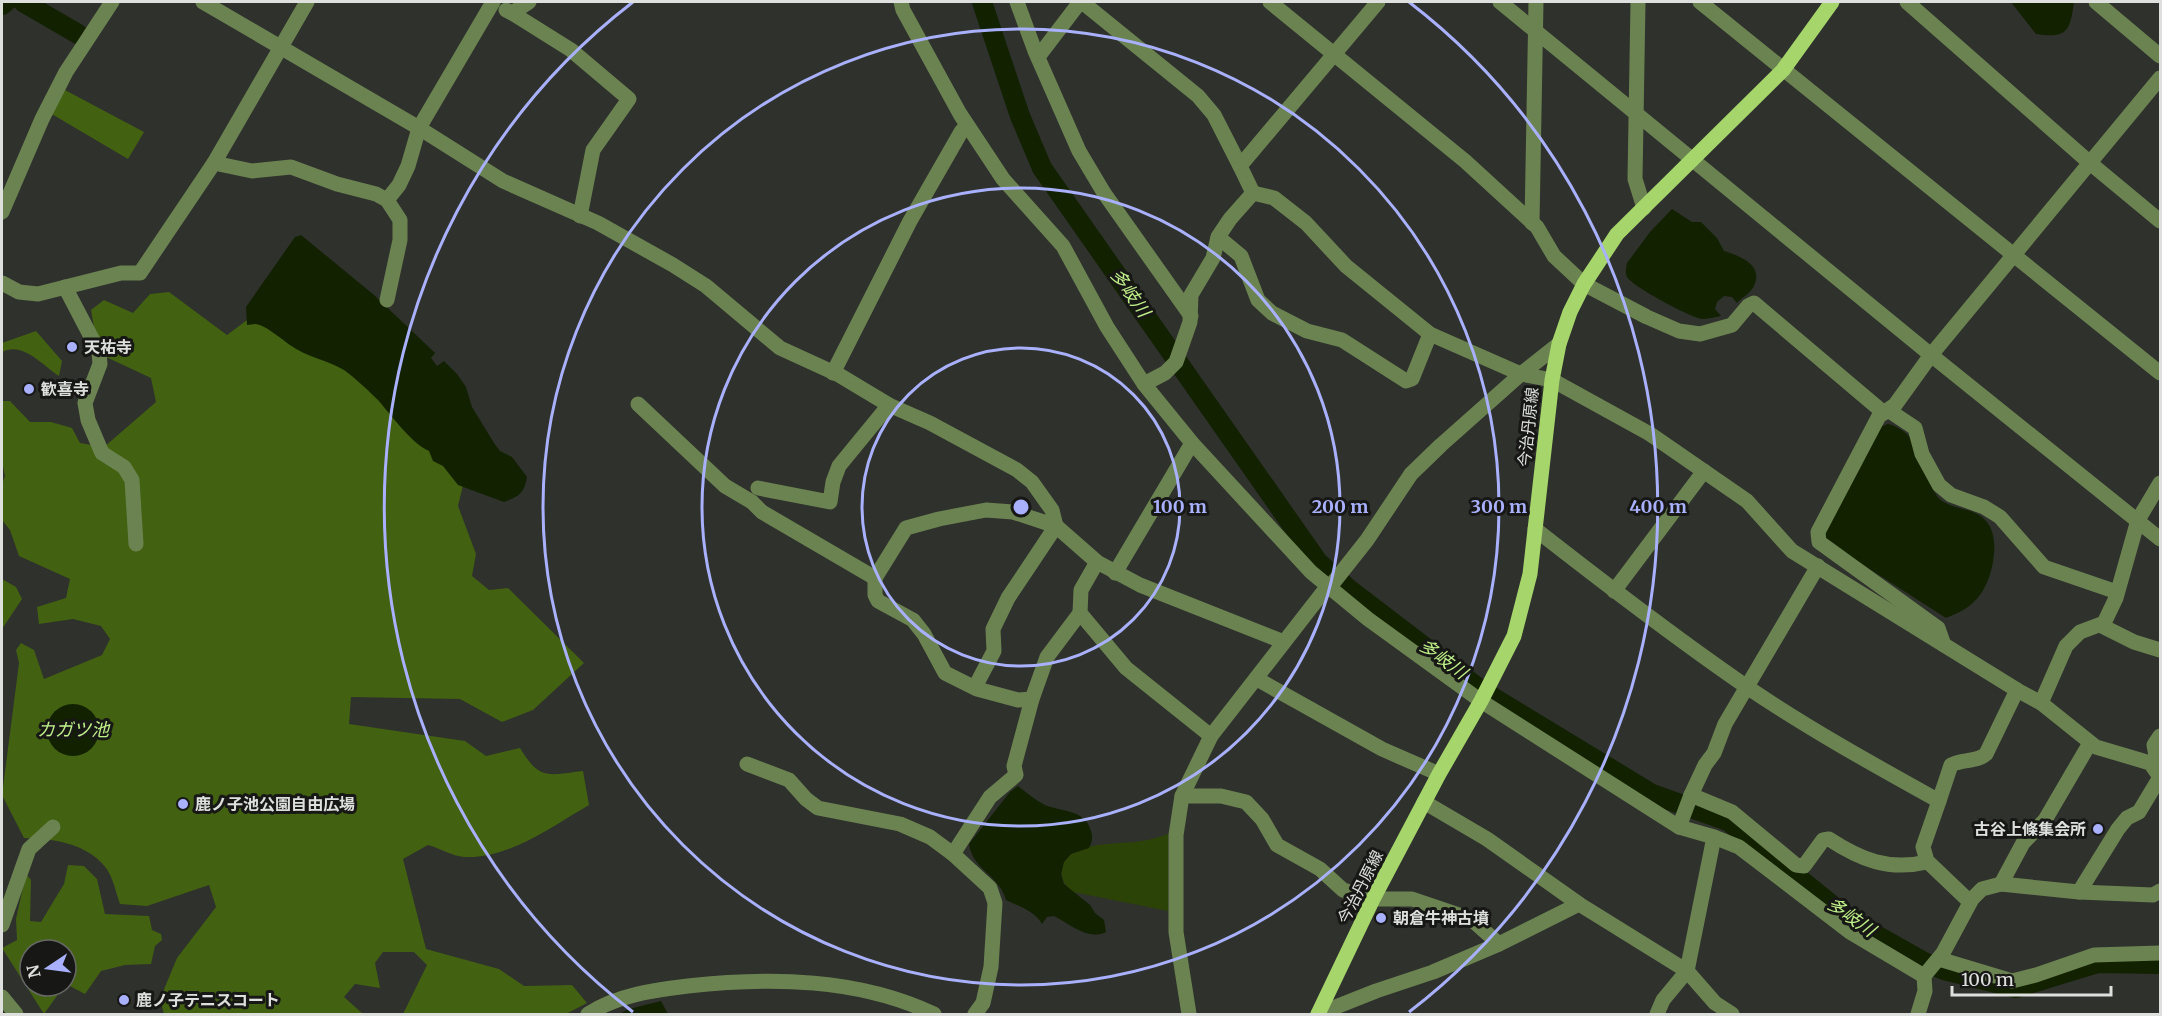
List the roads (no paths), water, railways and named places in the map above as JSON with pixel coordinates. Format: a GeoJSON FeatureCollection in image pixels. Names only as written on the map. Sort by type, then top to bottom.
{"type":"FeatureCollection","features":[{"type":"Feature","properties":{"kind":"main road","name":"今治丹原線"},"geometry":{"type":"LineString","coordinates":[[1318,1014],[1373,900],[1514,636],[1530,574],[1552,380],[1559,344],[1570,312],[1584,284],[1617,234],[1783,70],[1832,2]]}},
{"type":"Feature","properties":{"kind":"street"},"geometry":{"type":"LineString","coordinates":[[2,212],[42,119],[66,72],[112,2]]}},
{"type":"Feature","properties":{"kind":"street"},"geometry":{"type":"LineString","coordinates":[[203,2],[419,128],[503,181],[580,216],[673,265],[706,286],[780,348],[833,373],[889,405],[930,423],[1017,470],[1032,482],[1052,510],[1056,526],[1008,598],[993,629],[994,651],[975,687]]}},
{"type":"Feature","properties":{"kind":"street"},"geometry":{"type":"LineString","coordinates":[[2,283],[19,292],[38,294],[122,273],[140,273],[214,163],[307,2]]}},
{"type":"Feature","properties":{"kind":"street"},"geometry":{"type":"LineString","coordinates":[[387,200],[399,185],[408,166],[419,128],[493,2],[571,51],[628,99],[593,150],[580,216]]}},
{"type":"Feature","properties":{"kind":"street"},"geometry":{"type":"LineString","coordinates":[[512,14],[528,2]]}},
{"type":"Feature","properties":{"kind":"street"},"geometry":{"type":"LineString","coordinates":[[901,2],[908,20],[967,125],[1003,179],[1063,246],[1107,327],[1144,384],[1192,442],[1311,572],[1327,587],[1481,701],[1679,827],[1739,847],[1850,932],[1927,973]]}},
{"type":"Feature","properties":{"kind":"street"},"geometry":{"type":"LineString","coordinates":[[1017,2],[1079,151],[1104,193],[1191,316]]}},
{"type":"Feature","properties":{"kind":"street"},"geometry":{"type":"LineString","coordinates":[[1038,57],[1081,2],[1198,96],[1214,115],[1253,193]]}},
{"type":"Feature","properties":{"kind":"street"},"geometry":{"type":"LineString","coordinates":[[1270,2],[1465,161],[1537,228],[1554,256],[1584,284],[1679,331],[1700,334],[1732,325],[1748,306],[1754,303],[1886,411],[1914,428],[1922,454],[1939,485],[1951,495],[1984,507],[2000,517],[2044,567],[2117,592]]}},
{"type":"Feature","properties":{"kind":"street"},"geometry":{"type":"LineString","coordinates":[[1240,166],[1378,2]]}},
{"type":"Feature","properties":{"kind":"street"},"geometry":{"type":"LineString","coordinates":[[1500,2],[1931,355],[2160,539]]}},
{"type":"Feature","properties":{"kind":"street"},"geometry":{"type":"LineString","coordinates":[[1532,223],[1536,2]]}},
{"type":"Feature","properties":{"kind":"street"},"geometry":{"type":"LineString","coordinates":[[1638,2],[1635,179],[1644,208]]}},
{"type":"Feature","properties":{"kind":"street"},"geometry":{"type":"LineString","coordinates":[[1700,2],[2160,373]]}},
{"type":"Feature","properties":{"kind":"street"},"geometry":{"type":"LineString","coordinates":[[1907,2],[2090,164],[2160,221]]}},
{"type":"Feature","properties":{"kind":"street"},"geometry":{"type":"LineString","coordinates":[[2096,2],[2160,56]]}},
{"type":"Feature","properties":{"kind":"street"},"geometry":{"type":"LineString","coordinates":[[1944,645],[1938,628],[1819,542],[1818,532],[1879,416],[1895,405],[1931,355],[2160,78]]}},
{"type":"Feature","properties":{"kind":"street"},"geometry":{"type":"LineString","coordinates":[[833,373],[910,220],[967,125]]}},
{"type":"Feature","properties":{"kind":"street"},"geometry":{"type":"LineString","coordinates":[[214,163],[252,171],[291,167],[337,184],[376,194],[387,200],[400,220],[400,240],[387,300]]}},
{"type":"Feature","properties":{"kind":"street"},"geometry":{"type":"LineString","coordinates":[[1144,384],[1165,373],[1176,362],[1182,350],[1191,316],[1191,295],[1213,258],[1218,237],[1230,219],[1253,193]]}},
{"type":"Feature","properties":{"kind":"street"},"geometry":{"type":"LineString","coordinates":[[1253,193],[1274,198],[1306,223],[1346,266],[1430,333],[1521,374],[1552,380],[1650,434],[1746,501],[1792,550],[2041,703],[2096,747],[2150,763],[2160,777]]}},
{"type":"Feature","properties":{"kind":"street"},"geometry":{"type":"LineString","coordinates":[[1218,237],[1240,256],[1258,300],[1272,313],[1307,331],[1342,340],[1406,381],[1412,380],[1430,333]]}},
{"type":"Feature","properties":{"kind":"street"},"geometry":{"type":"LineString","coordinates":[[65,287],[99,352],[100,364],[85,403],[87,420],[102,453],[124,467],[132,480],[136,544]]}},
{"type":"Feature","properties":{"kind":"street"},"geometry":{"type":"LineString","coordinates":[[1189,1014],[1176,932],[1176,835],[1182,796],[1211,736],[1327,587],[1333,583],[1367,540],[1411,474],[1521,374],[1559,344]]}},
{"type":"Feature","properties":{"kind":"street"},"geometry":{"type":"LineString","coordinates":[[638,404],[725,486],[752,502],[762,512],[875,578]]}},
{"type":"Feature","properties":{"kind":"street"},"geometry":{"type":"LineString","coordinates":[[758,488],[830,502],[833,482],[839,466],[889,405]]}},
{"type":"Feature","properties":{"kind":"street"},"geometry":{"type":"LineString","coordinates":[[1115,573],[1192,442]]}},
{"type":"Feature","properties":{"kind":"street"},"geometry":{"type":"LineString","coordinates":[[1614,591],[1704,471]]}},
{"type":"Feature","properties":{"kind":"street"},"geometry":{"type":"LineString","coordinates":[[2041,703],[2066,646],[2080,632],[2103,622],[2117,592],[2138,520],[2160,483]]}},
{"type":"Feature","properties":{"kind":"street"},"geometry":{"type":"LineString","coordinates":[[1032,699],[1018,699],[975,687],[945,673],[924,634],[913,620],[878,601],[875,595],[875,578],[906,528],[986,510],[1013,512],[1056,526],[1096,562],[1115,573],[1178,602],[1284,642]]}},
{"type":"Feature","properties":{"kind":"street"},"geometry":{"type":"LineString","coordinates":[[1535,529],[1614,591],[1748,687],[1840,746],[1940,801]]}},
{"type":"Feature","properties":{"kind":"street"},"geometry":{"type":"LineString","coordinates":[[953,854],[990,797],[1016,775],[1014,766],[1032,699],[1047,657],[1080,613],[1081,590],[1096,562]]}},
{"type":"Feature","properties":{"kind":"street"},"geometry":{"type":"LineString","coordinates":[[1679,827],[1725,724],[1818,566]]}},
{"type":"Feature","properties":{"kind":"street"},"geometry":{"type":"LineString","coordinates":[[1080,613],[1126,668],[1211,736]]}},
{"type":"Feature","properties":{"kind":"street"},"geometry":{"type":"LineString","coordinates":[[2100,625],[2134,642],[2160,650]]}},
{"type":"Feature","properties":{"kind":"street"},"geometry":{"type":"LineString","coordinates":[[1257,679],[1382,748],[1439,774]]}},
{"type":"Feature","properties":{"kind":"street"},"geometry":{"type":"LineString","coordinates":[[1970,902],[1928,862],[1923,847],[1951,765],[1958,761],[1981,758],[1986,754],[2017,690]]}},
{"type":"Feature","properties":{"kind":"street"},"geometry":{"type":"LineString","coordinates":[[2079,892],[2118,829],[2127,818],[2139,812],[2160,777],[2154,745],[2160,736]]}},
{"type":"Feature","properties":{"kind":"street"},"geometry":{"type":"LineString","coordinates":[[2001,884],[2023,843],[2045,820],[2090,743]]}},
{"type":"Feature","properties":{"kind":"street"},"geometry":{"type":"LineString","coordinates":[[747,764],[789,780],[806,799],[818,808],[900,824],[930,837],[953,854],[990,888],[995,903],[991,967],[983,1004],[975,1014]]}},
{"type":"Feature","properties":{"kind":"street"},"geometry":{"type":"LineString","coordinates":[[1692,795],[1732,812],[1796,864],[1804,866],[1822,840],[1829,839],[1869,861],[1912,866],[1928,862]]}},
{"type":"Feature","properties":{"kind":"street"},"geometry":{"type":"LineString","coordinates":[[1182,796],[1221,796],[1246,802],[1262,819],[1277,845],[1320,869],[1343,890],[1373,900],[1412,899],[1471,919],[1500,944]]}},
{"type":"Feature","properties":{"kind":"street"},"geometry":{"type":"LineString","coordinates":[[1424,802],[1487,839],[1579,904],[1687,971],[1715,1003],[1732,1014]]}},
{"type":"Feature","properties":{"kind":"street"},"geometry":{"type":"LineString","coordinates":[[2,925],[29,849],[53,827]]}},
{"type":"Feature","properties":{"kind":"street"},"geometry":{"type":"LineString","coordinates":[[1657,1014],[1663,1000],[1687,971],[1714,837]]}},
{"type":"Feature","properties":{"kind":"street"},"geometry":{"type":"LineString","coordinates":[[1918,1014],[1925,991],[1927,973],[1939,959],[1970,902],[1982,889],[2001,884],[2079,892],[2153,895],[2160,891]]}},
{"type":"Feature","properties":{"kind":"street"},"geometry":{"type":"LineString","coordinates":[[1318,1014],[1433,972],[1500,944],[1579,904]]}},
{"type":"Feature","properties":{"kind":"street"},"geometry":{"type":"LineString","coordinates":[[1939,959],[2012,981],[2094,955],[2160,953]]}},
{"type":"Feature","properties":{"kind":"street"},"geometry":{"type":"LineString","coordinates":[[588,1014],[620,999],[651,991],[754,981],[809,982],[877,994],[934,1014]]}},
{"type":"Feature","properties":{"kind":"street"},"geometry":{"type":"LineString","coordinates":[[2,997],[16,1014]]}},
{"type":"Feature","properties":{"kind":"water"},"geometry":{"type":"Polygon","coordinates":[[[2011,2],[2074,2],[2071,20],[2066,30],[2055,35],[2047,35],[2036,34],[2011,2]]]}},
{"type":"Feature","properties":{"kind":"water"},"geometry":{"type":"Polygon","coordinates":[[[1672,209],[1692,222],[1701,222],[1717,238],[1724,251],[1743,259],[1756,272],[1754,286],[1737,303],[1732,297],[1724,296],[1717,302],[1715,309],[1721,316],[1702,319],[1696,317],[1650,294],[1627,277],[1627,263],[1650,232],[1672,209]]]}},
{"type":"Feature","properties":{"kind":"water"},"geometry":{"type":"Polygon","coordinates":[[[301,235],[374,295],[435,353],[431,358],[437,366],[444,361],[457,374],[466,387],[472,407],[494,443],[500,451],[512,457],[527,477],[520,494],[504,502],[458,485],[443,466],[433,461],[429,451],[409,436],[378,400],[348,373],[296,349],[259,325],[247,325],[246,307],[295,237],[301,235]]]}},
{"type":"Feature","properties":{"kind":"water"},"geometry":{"type":"Polygon","coordinates":[[[1888,424],[1897,427],[1911,438],[1928,471],[1933,490],[1939,498],[1951,505],[1978,514],[1989,525],[1993,534],[1994,556],[1985,587],[1969,606],[1946,618],[1826,541],[1824,533],[1880,427],[1888,424]]]}},
{"type":"Feature","properties":{"kind":"water","name":"カガツ池"},"geometry":{"type":"Polygon","coordinates":[[[68,704],[78,704],[92,711],[99,730],[92,749],[78,756],[68,756],[58,752],[51,745],[47,735],[47,725],[51,715],[58,708],[68,704]]]}},
{"type":"Feature","properties":{"kind":"water"},"geometry":{"type":"Polygon","coordinates":[[[1018,786],[1041,803],[1072,812],[1088,824],[1092,836],[1089,848],[1071,854],[1064,862],[1061,874],[1064,884],[1104,920],[1106,932],[1086,933],[1054,916],[1047,917],[1042,924],[1031,912],[1006,900],[998,885],[975,860],[969,844],[1010,792],[1018,786]]]}},
{"type":"Feature","properties":{"kind":"water"},"geometry":{"type":"Polygon","coordinates":[[[661,1001],[668,1014],[619,1014],[629,1009],[661,1001]]]}},
{"type":"Feature","properties":{"kind":"waterway"},"geometry":{"type":"LineString","coordinates":[[2,5],[6,2]]}},
{"type":"Feature","properties":{"kind":"waterway"},"geometry":{"type":"LineString","coordinates":[[23,2],[78,34]]}},
{"type":"Feature","properties":{"kind":"waterway","name":"多岐川"},"geometry":{"type":"LineString","coordinates":[[982,2],[1020,116],[1042,168],[1318,562],[1350,590],[1481,690],[1652,794],[1728,821],[1853,922],[1924,962],[1944,970],[2016,988],[2098,963],[2160,964]]}},
{"type":"Feature","properties":{"kind":"place","name":"天祐寺"},"geometry":{"type":"Point","coordinates":[72,347]}},
{"type":"Feature","properties":{"kind":"place","name":"歓喜寺"},"geometry":{"type":"Point","coordinates":[29,389]}},
{"type":"Feature","properties":{"kind":"place","name":"鹿ノ子池公園自由広場"},"geometry":{"type":"Point","coordinates":[183,804]}},
{"type":"Feature","properties":{"kind":"place","name":"古谷上條集会所"},"geometry":{"type":"Point","coordinates":[2098,829]}},
{"type":"Feature","properties":{"kind":"place","name":"朝倉牛神古墳"},"geometry":{"type":"Point","coordinates":[1381,918]}},
{"type":"Feature","properties":{"kind":"place","name":"鹿ノ子テニスコート"},"geometry":{"type":"Point","coordinates":[124,1000]}}]}
